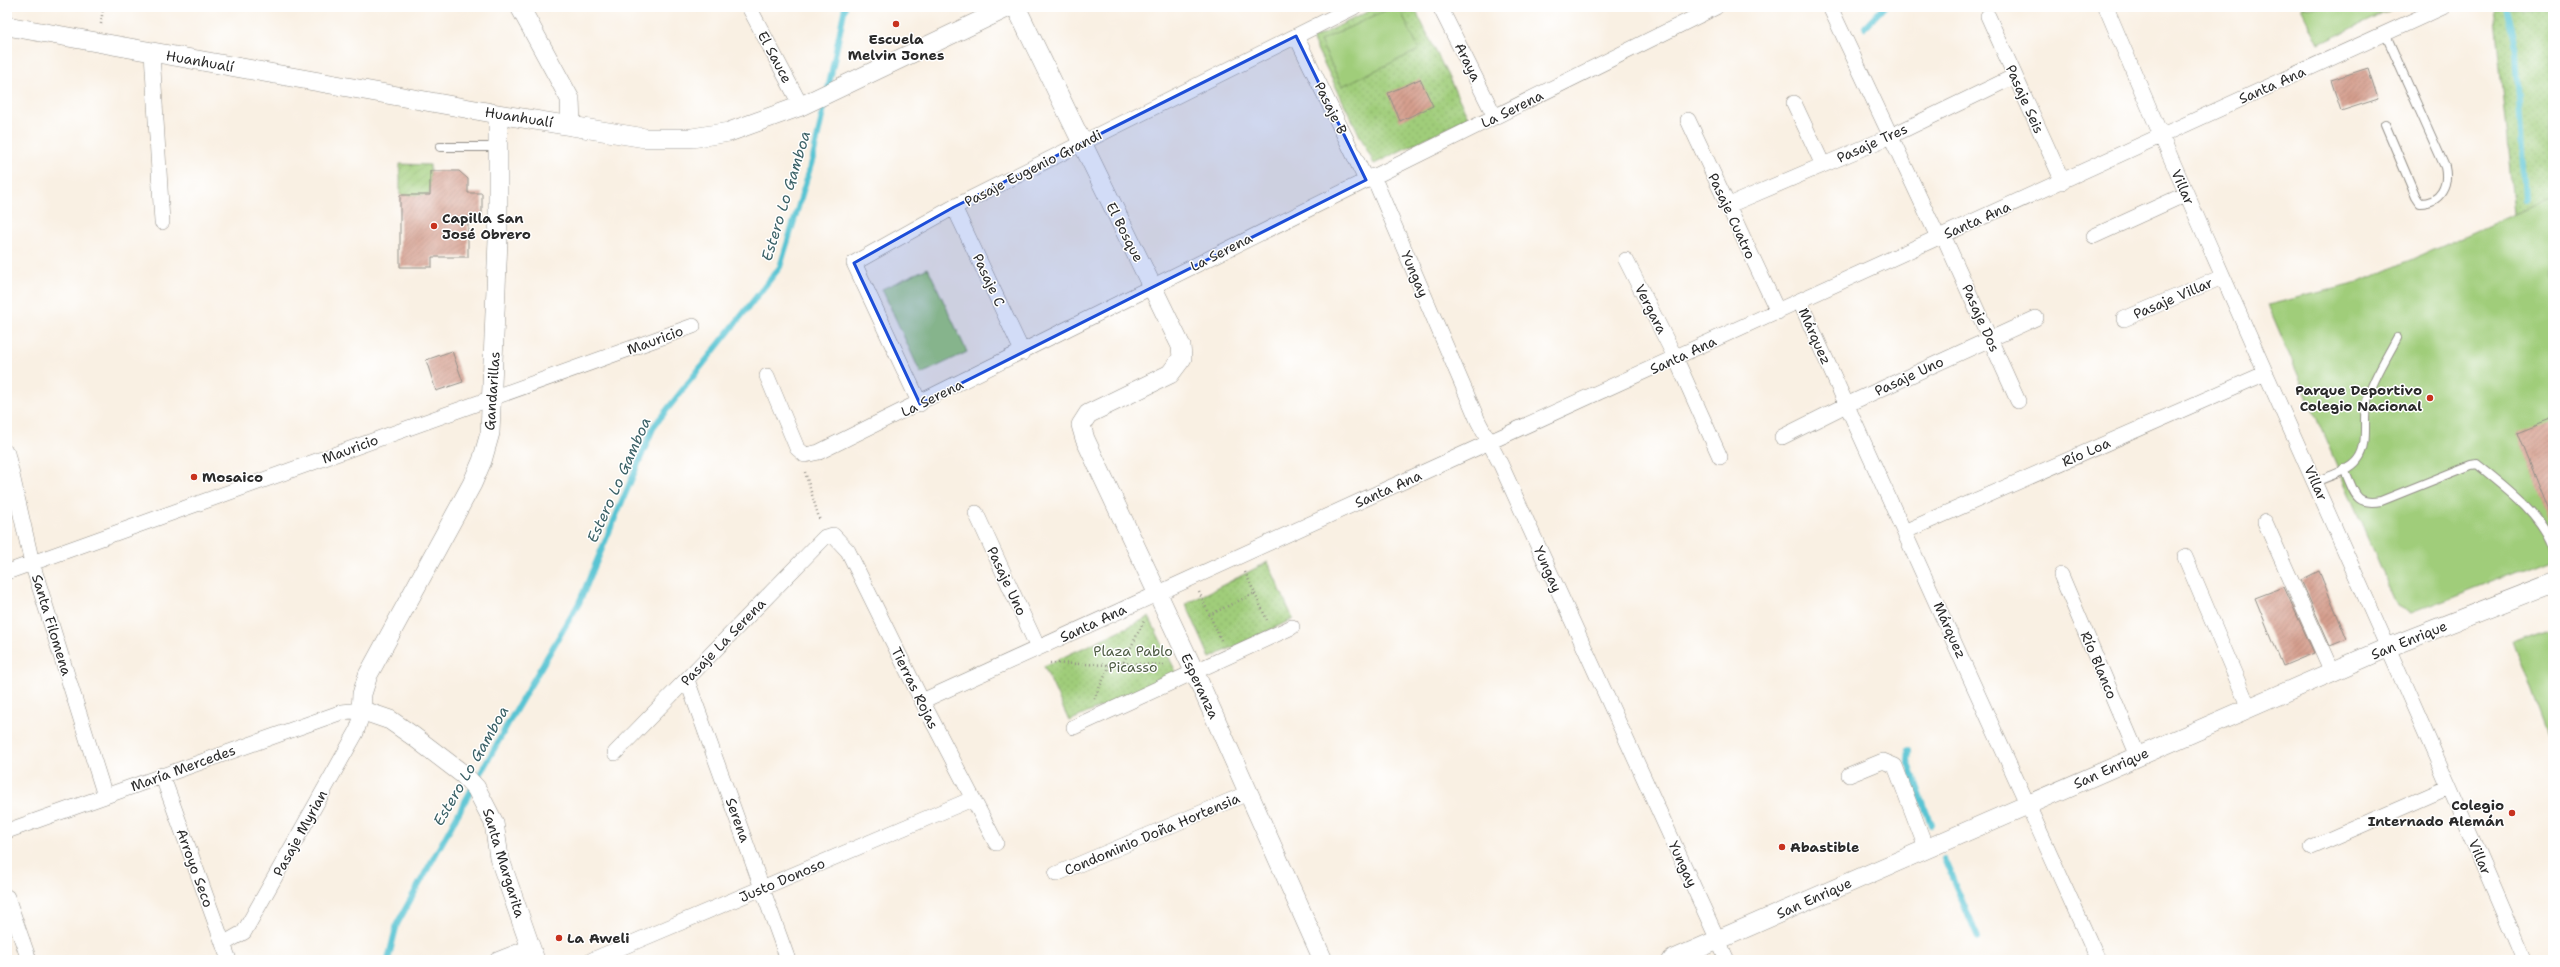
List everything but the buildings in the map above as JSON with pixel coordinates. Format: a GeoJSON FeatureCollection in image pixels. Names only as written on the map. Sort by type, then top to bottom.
{"type":"FeatureCollection","features":[{"type":"Feature","properties":{"kind":"street"},"geometry":{"type":"LineString","coordinates":[[520,7],[570,99],[571,126]]}},
{"type":"Feature","properties":{"kind":"street","name":"El Sauce"},"geometry":{"type":"LineString","coordinates":[[749,7],[809,103]]}},
{"type":"Feature","properties":{"kind":"street","name":"Huanhualí"},"geometry":{"type":"LineString","coordinates":[[7,26],[498,114],[644,138],[692,138],[729,132],[809,103],[1009,7]]}},
{"type":"Feature","properties":{"kind":"street","name":"El Bosque"},"geometry":{"type":"LineString","coordinates":[[1016,7],[1181,346],[1182,358],[1178,367],[1170,374],[1088,414]]}},
{"type":"Feature","properties":{"kind":"street","name":"Pasaje Eugenio Grandi"},"geometry":{"type":"LineString","coordinates":[[920,404],[854,263],[954,207],[1354,7]]}},
{"type":"Feature","properties":{"kind":"street","name":"Araya"},"geometry":{"type":"LineString","coordinates":[[1440,7],[1495,117]]}},
{"type":"Feature","properties":{"kind":"street","name":"La Serena"},"geometry":{"type":"LineString","coordinates":[[805,455],[819,452],[920,404],[1152,286],[1716,7]]}},
{"type":"Feature","properties":{"kind":"street"},"geometry":{"type":"LineString","coordinates":[[1830,7],[1940,236]]}},
{"type":"Feature","properties":{"kind":"street","name":"Villar"},"geometry":{"type":"LineString","coordinates":[[2106,7],[2160,136],[2389,647],[2524,960]]}},
{"type":"Feature","properties":{"kind":"street","name":"Santa Ana"},"geometry":{"type":"LineString","coordinates":[[922,702],[1192,577],[1676,359],[1940,236],[2063,182],[2160,136],[2443,7]]}},
{"type":"Feature","properties":{"kind":"street","name":"Pasaje Seis"},"geometry":{"type":"LineString","coordinates":[[1988,16],[2063,182]]}},
{"type":"Feature","properties":{"kind":"street","name":"Pasaje B"},"geometry":{"type":"LineString","coordinates":[[1296,36],[1370,178]]}},
{"type":"Feature","properties":{"kind":"street"},"geometry":{"type":"LineString","coordinates":[[152,52],[162,222]]}},
{"type":"Feature","properties":{"kind":"street","name":"Pasaje Tres"},"geometry":{"type":"LineString","coordinates":[[1727,206],[1891,136],[2015,76]]}},
{"type":"Feature","properties":{"kind":"street"},"geometry":{"type":"LineString","coordinates":[[1794,103],[1823,165]]}},
{"type":"Feature","properties":{"kind":"street","name":"Gandarillas"},"geometry":{"type":"LineString","coordinates":[[361,710],[362,694],[368,675],[482,461],[490,433],[498,240],[498,114]]}},
{"type":"Feature","properties":{"kind":"street","name":"Pasaje Cuatro"},"geometry":{"type":"LineString","coordinates":[[1688,120],[1778,312]]}},
{"type":"Feature","properties":{"kind":"street","name":"Yungay"},"geometry":{"type":"LineString","coordinates":[[1370,178],[1489,443],[1727,960]]}},
{"type":"Feature","properties":{"kind":"street"},"geometry":{"type":"LineString","coordinates":[[2094,236],[2186,194]]}},
{"type":"Feature","properties":{"kind":"street","name":"Pasaje C"},"geometry":{"type":"LineString","coordinates":[[954,207],[1023,352]]}},
{"type":"Feature","properties":{"kind":"street","name":"Pasaje Dos"},"geometry":{"type":"LineString","coordinates":[[1940,236],[1990,338],[2018,401]]}},
{"type":"Feature","properties":{"kind":"street","name":"Vergara"},"geometry":{"type":"LineString","coordinates":[[1626,260],[1676,359],[1720,457]]}},
{"type":"Feature","properties":{"kind":"street","name":"Pasaje Villar"},"geometry":{"type":"LineString","coordinates":[[2124,320],[2222,277]]}},
{"type":"Feature","properties":{"kind":"street","name":"Márquez"},"geometry":{"type":"LineString","coordinates":[[1800,302],[1846,405],[1906,531],[2098,960]]}},
{"type":"Feature","properties":{"kind":"street","name":"Pasaje Uno"},"geometry":{"type":"LineString","coordinates":[[1782,437],[1846,405],[2036,318]]}},
{"type":"Feature","properties":{"kind":"street","name":"Mauricio"},"geometry":{"type":"LineString","coordinates":[[7,572],[693,326]]}},
{"type":"Feature","properties":{"kind":"street","name":"Río Loa"},"geometry":{"type":"LineString","coordinates":[[1906,531],[2266,373]]}},
{"type":"Feature","properties":{"kind":"street"},"geometry":{"type":"LineString","coordinates":[[767,376],[797,448],[805,455]]}},
{"type":"Feature","properties":{"kind":"street","name":"Esperanza"},"geometry":{"type":"LineString","coordinates":[[1088,414],[1081,425],[1085,440],[1195,673],[1323,960]]}},
{"type":"Feature","properties":{"kind":"street","name":"Santa Filomena"},"geometry":{"type":"LineString","coordinates":[[7,453],[32,563],[105,796]]}},
{"type":"Feature","properties":{"kind":"street","name":"Pasaje Uno"},"geometry":{"type":"LineString","coordinates":[[976,513],[1038,648]]}},
{"type":"Feature","properties":{"kind":"street"},"geometry":{"type":"LineString","coordinates":[[2266,522],[2332,672]]}},
{"type":"Feature","properties":{"kind":"street","name":"Pasaje La Serena"},"geometry":{"type":"LineString","coordinates":[[615,753],[829,536]]}},
{"type":"Feature","properties":{"kind":"street","name":"Tierras Rojas"},"geometry":{"type":"LineString","coordinates":[[829,536],[848,551],[922,702],[996,843]]}},
{"type":"Feature","properties":{"kind":"street"},"geometry":{"type":"LineString","coordinates":[[2185,557],[2249,708]]}},
{"type":"Feature","properties":{"kind":"street","name":"Río Blanco"},"geometry":{"type":"LineString","coordinates":[[2061,575],[2138,756]]}},
{"type":"Feature","properties":{"kind":"street","name":"San Enrique"},"geometry":{"type":"LineString","coordinates":[[1672,960],[2389,647],[2553,583]]}},
{"type":"Feature","properties":{"kind":"street"},"geometry":{"type":"LineString","coordinates":[[1078,725],[1195,673],[1292,627]]}},
{"type":"Feature","properties":{"kind":"street","name":"Serena"},"geometry":{"type":"LineString","coordinates":[[687,680],[788,960]]}},
{"type":"Feature","properties":{"kind":"street","name":"Santa Margarita"},"geometry":{"type":"LineString","coordinates":[[361,710],[390,720],[464,775],[476,788],[485,802],[494,823],[499,857],[533,953]]}},
{"type":"Feature","properties":{"kind":"street","name":"María Mercedes"},"geometry":{"type":"LineString","coordinates":[[7,831],[342,712],[361,710]]}},
{"type":"Feature","properties":{"kind":"street","name":"Pasaje Myrian"},"geometry":{"type":"LineString","coordinates":[[223,944],[244,932],[356,733],[360,721],[361,710]]}},
{"type":"Feature","properties":{"kind":"street"},"geometry":{"type":"LineString","coordinates":[[1849,775],[1883,761],[1896,766],[1926,848]]}},
{"type":"Feature","properties":{"kind":"street","name":"Arroyo Seco"},"geometry":{"type":"LineString","coordinates":[[162,775],[228,960]]}},
{"type":"Feature","properties":{"kind":"street"},"geometry":{"type":"LineString","coordinates":[[2312,847],[2449,787]]}},
{"type":"Feature","properties":{"kind":"street","name":"Condominio Doña Hortensia"},"geometry":{"type":"LineString","coordinates":[[1056,874],[1248,793]]}},
{"type":"Feature","properties":{"kind":"street","name":"Justo Donoso"},"geometry":{"type":"LineString","coordinates":[[592,960],[972,799]]}},
{"type":"Feature","properties":{"kind":"street"},"geometry":{"type":"LineString","coordinates":[[7,897],[29,960]]}},
{"type":"Feature","properties":{"kind":"street"},"geometry":{"type":"LineString","coordinates":[[497,960],[533,953]]}},
{"type":"Feature","properties":{"kind":"lane"},"geometry":{"type":"LineString","coordinates":[[2385,33],[2445,167],[2447,179],[2444,190],[2435,199],[2428,203],[2420,203],[2416,198],[2385,124]]}},
{"type":"Feature","properties":{"kind":"lane"},"geometry":{"type":"LineString","coordinates":[[440,147],[498,147]]}},
{"type":"Feature","properties":{"kind":"lane"},"geometry":{"type":"LineString","coordinates":[[2315,482],[2344,469],[2358,459],[2363,446],[2366,404],[2381,367],[2397,338]]}},
{"type":"Feature","properties":{"kind":"lane"},"geometry":{"type":"LineString","coordinates":[[2344,469],[2359,500],[2366,504],[2381,501],[2471,465],[2477,464],[2515,494],[2530,510],[2553,547]]}},
{"type":"Feature","properties":{"kind":"path"},"geometry":{"type":"LineString","coordinates":[[805,455],[805,477],[829,536]]}},
{"type":"Feature","properties":{"kind":"path"},"geometry":{"type":"LineString","coordinates":[[1238,556],[1274,635]]}},
{"type":"Feature","properties":{"kind":"path"},"geometry":{"type":"LineString","coordinates":[[1192,577],[1229,657]]}},
{"type":"Feature","properties":{"kind":"path"},"geometry":{"type":"LineString","coordinates":[[1123,663],[1157,593]]}},
{"type":"Feature","properties":{"kind":"path"},"geometry":{"type":"LineString","coordinates":[[1209,615],[1255,593]]}},
{"type":"Feature","properties":{"kind":"path"},"geometry":{"type":"LineString","coordinates":[[1038,648],[1045,663],[1110,665],[1123,663],[1169,665],[1195,673]]}},
{"type":"Feature","properties":{"kind":"path"},"geometry":{"type":"LineString","coordinates":[[1078,725],[1110,665]]}},
{"type":"Feature","properties":{"kind":"highlighted area"},"geometry":{"type":"Polygon","coordinates":[[[1296,36],[1366,180],[920,404],[854,263],[954,207],[1296,36]]]}},
{"type":"Feature","properties":{"kind":"green space"},"geometry":{"type":"Polygon","coordinates":[[[1377,7],[1414,7],[1468,117],[1374,164],[1312,39],[1377,7]]]}},
{"type":"Feature","properties":{"kind":"green space"},"geometry":{"type":"Polygon","coordinates":[[[1393,7],[1399,7],[1419,50],[1342,86],[1320,41],[1393,7]]]}},
{"type":"Feature","properties":{"kind":"green space"},"geometry":{"type":"Polygon","coordinates":[[[2301,7],[2397,7],[2319,44],[2301,7]]]}},
{"type":"Feature","properties":{"kind":"green space"},"geometry":{"type":"Polygon","coordinates":[[[2494,7],[2553,7],[2553,197],[2514,214],[2494,7]]]}},
{"type":"Feature","properties":{"kind":"green space"},"geometry":{"type":"Polygon","coordinates":[[[400,164],[430,165],[430,195],[400,195],[400,164]]]}},
{"type":"Feature","properties":{"kind":"green space","name":"Parque Deportivo Colegio Nacional"},"geometry":{"type":"Polygon","coordinates":[[[2553,197],[2553,558],[2410,613],[2397,606],[2268,305],[2358,283],[2553,197]]]}},
{"type":"Feature","properties":{"kind":"green space"},"geometry":{"type":"Polygon","coordinates":[[[928,268],[967,352],[921,374],[882,289],[928,268]]]}},
{"type":"Feature","properties":{"kind":"green space","name":"Plaza Pablo Picasso"},"geometry":{"type":"Polygon","coordinates":[[[1268,562],[1293,619],[1210,658],[1186,604],[1268,562]]]}},
{"type":"Feature","properties":{"kind":"green space","name":"Plaza Pablo Picasso"},"geometry":{"type":"Polygon","coordinates":[[[1149,617],[1177,674],[1069,721],[1044,666],[1149,617]]]}},
{"type":"Feature","properties":{"kind":"green space"},"geometry":{"type":"Polygon","coordinates":[[[2553,625],[2553,747],[2552,747],[2513,640],[2553,625]]]}},
{"type":"Feature","properties":{"kind":"waterway","name":"Estero Lo Gamboa"},"geometry":{"type":"LineString","coordinates":[[828,89],[845,7]]}},
{"type":"Feature","properties":{"kind":"waterway"},"geometry":{"type":"LineString","coordinates":[[1865,27],[1884,7]]}},
{"type":"Feature","properties":{"kind":"waterway"},"geometry":{"type":"LineString","coordinates":[[2506,7],[2516,51],[2525,200]]}},
{"type":"Feature","properties":{"kind":"waterway","name":"Estero Lo Gamboa"},"geometry":{"type":"LineString","coordinates":[[388,960],[397,924],[514,713],[579,603],[654,426],[780,267],[813,158],[826,98]]}},
{"type":"Feature","properties":{"kind":"waterway"},"geometry":{"type":"LineString","coordinates":[[1909,750],[1908,761],[1931,825]]}},
{"type":"Feature","properties":{"kind":"waterway"},"geometry":{"type":"LineString","coordinates":[[1944,859],[1978,938]]}},
{"type":"Feature","properties":{"kind":"place","name":"Escuela Melvin Jones"},"geometry":{"type":"Point","coordinates":[896,24]}},
{"type":"Feature","properties":{"kind":"place","name":"Capilla San José Obrero"},"geometry":{"type":"Point","coordinates":[434,226]}},
{"type":"Feature","properties":{"kind":"place","name":"Parque Deportivo Colegio Nacional"},"geometry":{"type":"Point","coordinates":[2430,398]}},
{"type":"Feature","properties":{"kind":"place","name":"Mosaico"},"geometry":{"type":"Point","coordinates":[194,477]}},
{"type":"Feature","properties":{"kind":"place","name":"Colegio Internado Alemán"},"geometry":{"type":"Point","coordinates":[2512,813]}},
{"type":"Feature","properties":{"kind":"place","name":"Abastible"},"geometry":{"type":"Point","coordinates":[1782,847]}},
{"type":"Feature","properties":{"kind":"place","name":"La Aweli"},"geometry":{"type":"Point","coordinates":[559,938]}}]}
